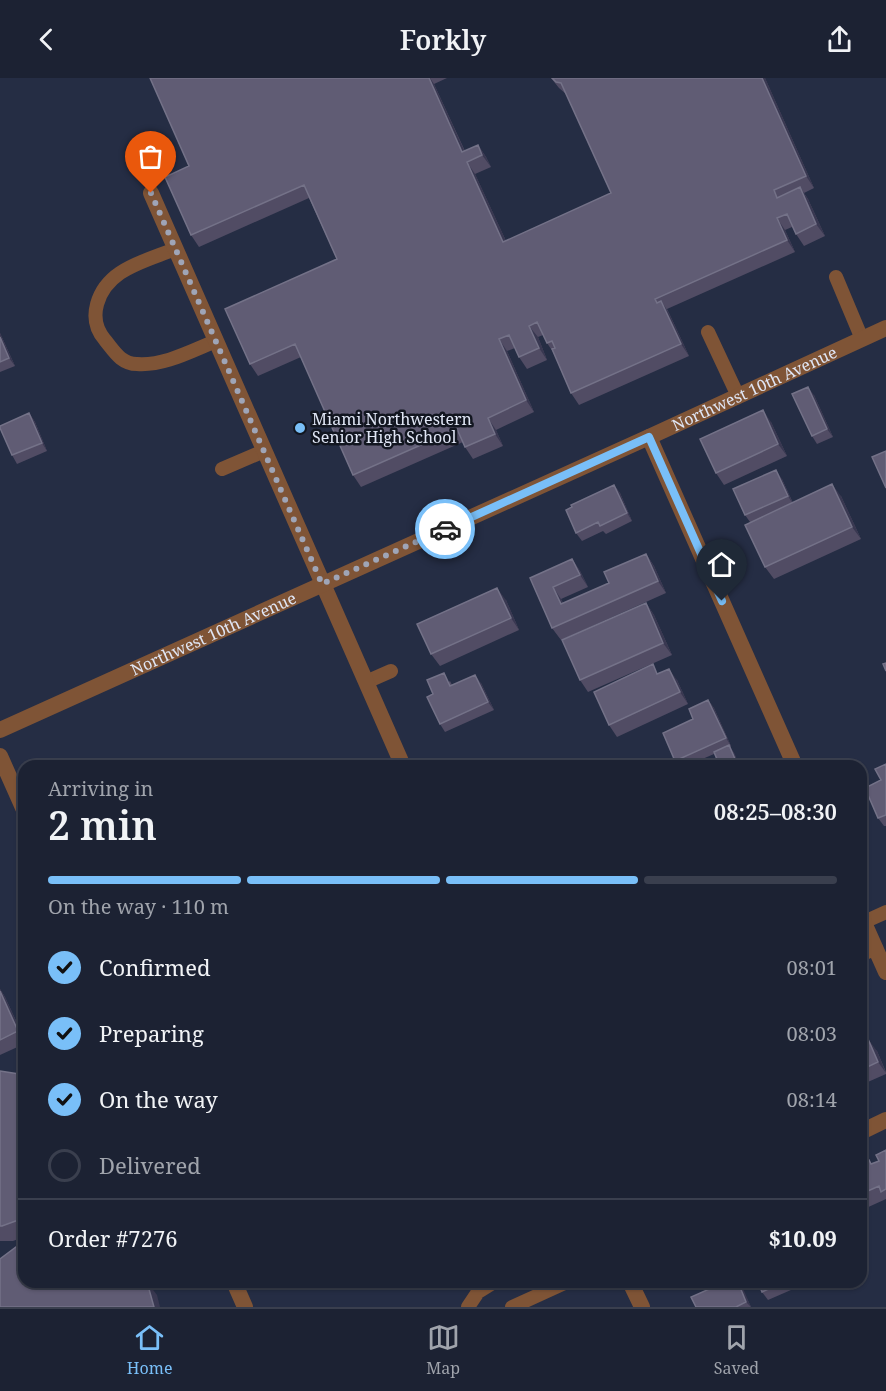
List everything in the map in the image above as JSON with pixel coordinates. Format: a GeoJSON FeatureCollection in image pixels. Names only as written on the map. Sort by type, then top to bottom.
{"type":"FeatureCollection","features":[{"type":"Feature","properties":{"kind":"street"},"geometry":{"type":"LineString","coordinates":[[151,193],[400,760]]}},
{"type":"Feature","properties":{"kind":"street","name":"Northwest 10th Avenue"},"geometry":{"type":"LineString","coordinates":[[0,730],[886,328]]}},
{"type":"Feature","properties":{"kind":"street"},"geometry":{"type":"LineString","coordinates":[[649,437],[792,760]]}},
{"type":"Feature","properties":{"kind":"street"},"geometry":{"type":"LineString","coordinates":[[0,756],[18,796]]}},
{"type":"Feature","properties":{"kind":"street"},"geometry":{"type":"LineString","coordinates":[[868,952],[886,972]]}},
{"type":"Feature","properties":{"kind":"street"},"geometry":{"type":"LineString","coordinates":[[867,1129],[886,1120]]}},
{"type":"Feature","properties":{"kind":"street"},"geometry":{"type":"LineString","coordinates":[[237,1288],[245,1307]]}},
{"type":"Feature","properties":{"kind":"street"},"geometry":{"type":"LineString","coordinates":[[633,1288],[642,1307]]}},
{"type":"Feature","properties":{"kind":"lane"},"geometry":{"type":"LineString","coordinates":[[175,249],[121,273],[106,286],[97,301],[94,314],[101,335],[120,359],[135,364],[167,360],[216,341]]}},
{"type":"Feature","properties":{"kind":"lane"},"geometry":{"type":"LineString","coordinates":[[836,277],[862,339]]}},
{"type":"Feature","properties":{"kind":"lane"},"geometry":{"type":"LineString","coordinates":[[708,332],[738,396]]}},
{"type":"Feature","properties":{"kind":"lane"},"geometry":{"type":"LineString","coordinates":[[222,469],[264,451]]}},
{"type":"Feature","properties":{"kind":"lane"},"geometry":{"type":"LineString","coordinates":[[366,682],[391,670]]}},
{"type":"Feature","properties":{"kind":"lane"},"geometry":{"type":"LineString","coordinates":[[867,918],[886,912]]}},
{"type":"Feature","properties":{"kind":"lane"},"geometry":{"type":"LineString","coordinates":[[468,1307],[478,1292],[484,1288]]}},
{"type":"Feature","properties":{"kind":"lane"},"geometry":{"type":"LineString","coordinates":[[512,1307],[554,1288]]}},
{"type":"Feature","properties":{"kind":"building"},"geometry":{"type":"Polygon","coordinates":[[[150,78],[429,78],[462,152],[478,145],[482,155],[467,162],[503,242],[611,193],[561,83],[552,78],[762,78],[806,176],[774,190],[777,198],[800,187],[816,224],[796,234],[787,214],[777,218],[787,240],[655,299],[657,303],[661,301],[681,344],[571,393],[552,349],[555,348],[552,341],[547,343],[537,322],[529,326],[539,348],[519,357],[509,335],[499,339],[526,400],[488,418],[495,434],[465,447],[457,429],[353,475],[295,344],[250,364],[225,309],[337,259],[304,185],[191,235],[165,177],[189,166],[150,78]]]}},
{"type":"Feature","properties":{"kind":"building"},"geometry":{"type":"Polygon","coordinates":[[[0,337],[9,358],[0,362],[0,337]]]}},
{"type":"Feature","properties":{"kind":"building"},"geometry":{"type":"Polygon","coordinates":[[[808,387],[827,429],[812,436],[792,394],[808,387]]]}},
{"type":"Feature","properties":{"kind":"building"},"geometry":{"type":"Polygon","coordinates":[[[763,410],[778,444],[716,473],[700,439],[763,410]]]}},
{"type":"Feature","properties":{"kind":"building"},"geometry":{"type":"Polygon","coordinates":[[[29,413],[42,443],[12,455],[0,426],[29,413]]]}},
{"type":"Feature","properties":{"kind":"building"},"geometry":{"type":"Polygon","coordinates":[[[886,451],[886,488],[872,457],[886,451]]]}},
{"type":"Feature","properties":{"kind":"building"},"geometry":{"type":"Polygon","coordinates":[[[776,470],[788,496],[745,515],[733,489],[776,470]]]}},
{"type":"Feature","properties":{"kind":"building"},"geometry":{"type":"Polygon","coordinates":[[[832,484],[852,527],[765,567],[745,525],[832,484]]]}},
{"type":"Feature","properties":{"kind":"building"},"geometry":{"type":"Polygon","coordinates":[[[614,485],[627,513],[600,526],[598,522],[576,533],[566,510],[572,507],[571,505],[614,485]]]}},
{"type":"Feature","properties":{"kind":"building"},"geometry":{"type":"Polygon","coordinates":[[[646,554],[658,581],[552,628],[530,578],[572,559],[580,575],[553,587],[561,604],[609,583],[604,572],[646,554]]]}},
{"type":"Feature","properties":{"kind":"building"},"geometry":{"type":"Polygon","coordinates":[[[497,588],[511,618],[431,654],[417,624],[497,588]]]}},
{"type":"Feature","properties":{"kind":"building"},"geometry":{"type":"Polygon","coordinates":[[[646,603],[663,643],[580,680],[562,640],[646,603]]]}},
{"type":"Feature","properties":{"kind":"building"},"geometry":{"type":"Polygon","coordinates":[[[653,664],[657,674],[669,669],[680,692],[609,725],[594,692],[653,664]]]}},
{"type":"Feature","properties":{"kind":"building"},"geometry":{"type":"Polygon","coordinates":[[[444,673],[450,686],[475,675],[488,702],[440,724],[427,697],[433,694],[427,680],[444,673]]]}},
{"type":"Feature","properties":{"kind":"building"},"geometry":{"type":"Polygon","coordinates":[[[708,700],[726,738],[675,760],[663,733],[693,719],[689,709],[708,700]]]}},
{"type":"Feature","properties":{"kind":"building"},"geometry":{"type":"Polygon","coordinates":[[[729,745],[735,760],[717,760],[714,752],[729,745]]]}},
{"type":"Feature","properties":{"kind":"building"},"geometry":{"type":"Polygon","coordinates":[[[886,764],[886,815],[878,818],[867,793],[867,787],[881,780],[875,769],[886,764]]]}},
{"type":"Feature","properties":{"kind":"building"},"geometry":{"type":"Polygon","coordinates":[[[0,991],[18,1031],[0,1040],[0,991]]]}},
{"type":"Feature","properties":{"kind":"building"},"geometry":{"type":"Polygon","coordinates":[[[867,1039],[878,1062],[867,1067],[867,1039]]]}},
{"type":"Feature","properties":{"kind":"building"},"geometry":{"type":"Polygon","coordinates":[[[0,1071],[18,1074],[18,1220],[0,1226],[0,1071]]]}},
{"type":"Feature","properties":{"kind":"building"},"geometry":{"type":"Polygon","coordinates":[[[886,1150],[886,1189],[881,1192],[879,1186],[867,1191],[867,1161],[869,1160],[871,1164],[879,1161],[876,1155],[886,1150]]]}},
{"type":"Feature","properties":{"kind":"building"},"geometry":{"type":"Polygon","coordinates":[[[18,1246],[18,1288],[149,1288],[154,1307],[0,1307],[0,1259],[18,1246]]]}},
{"type":"Feature","properties":{"kind":"building"},"geometry":{"type":"Polygon","coordinates":[[[711,1288],[740,1288],[746,1302],[736,1307],[696,1307],[691,1297],[711,1288]]]}},
{"type":"Feature","properties":{"kind":"way so far"},"geometry":{"type":"LineString","coordinates":[[151,193],[322,584],[445,529]]}},
{"type":"Feature","properties":{"kind":"place","name":"Miami Northwestern Senior High School"},"geometry":{"type":"Point","coordinates":[300,428]}},
{"type":"Feature","properties":{"kind":"route"},"geometry":{"type":"LineString","coordinates":[[445,529],[649,437],[722,601]]}}]}
